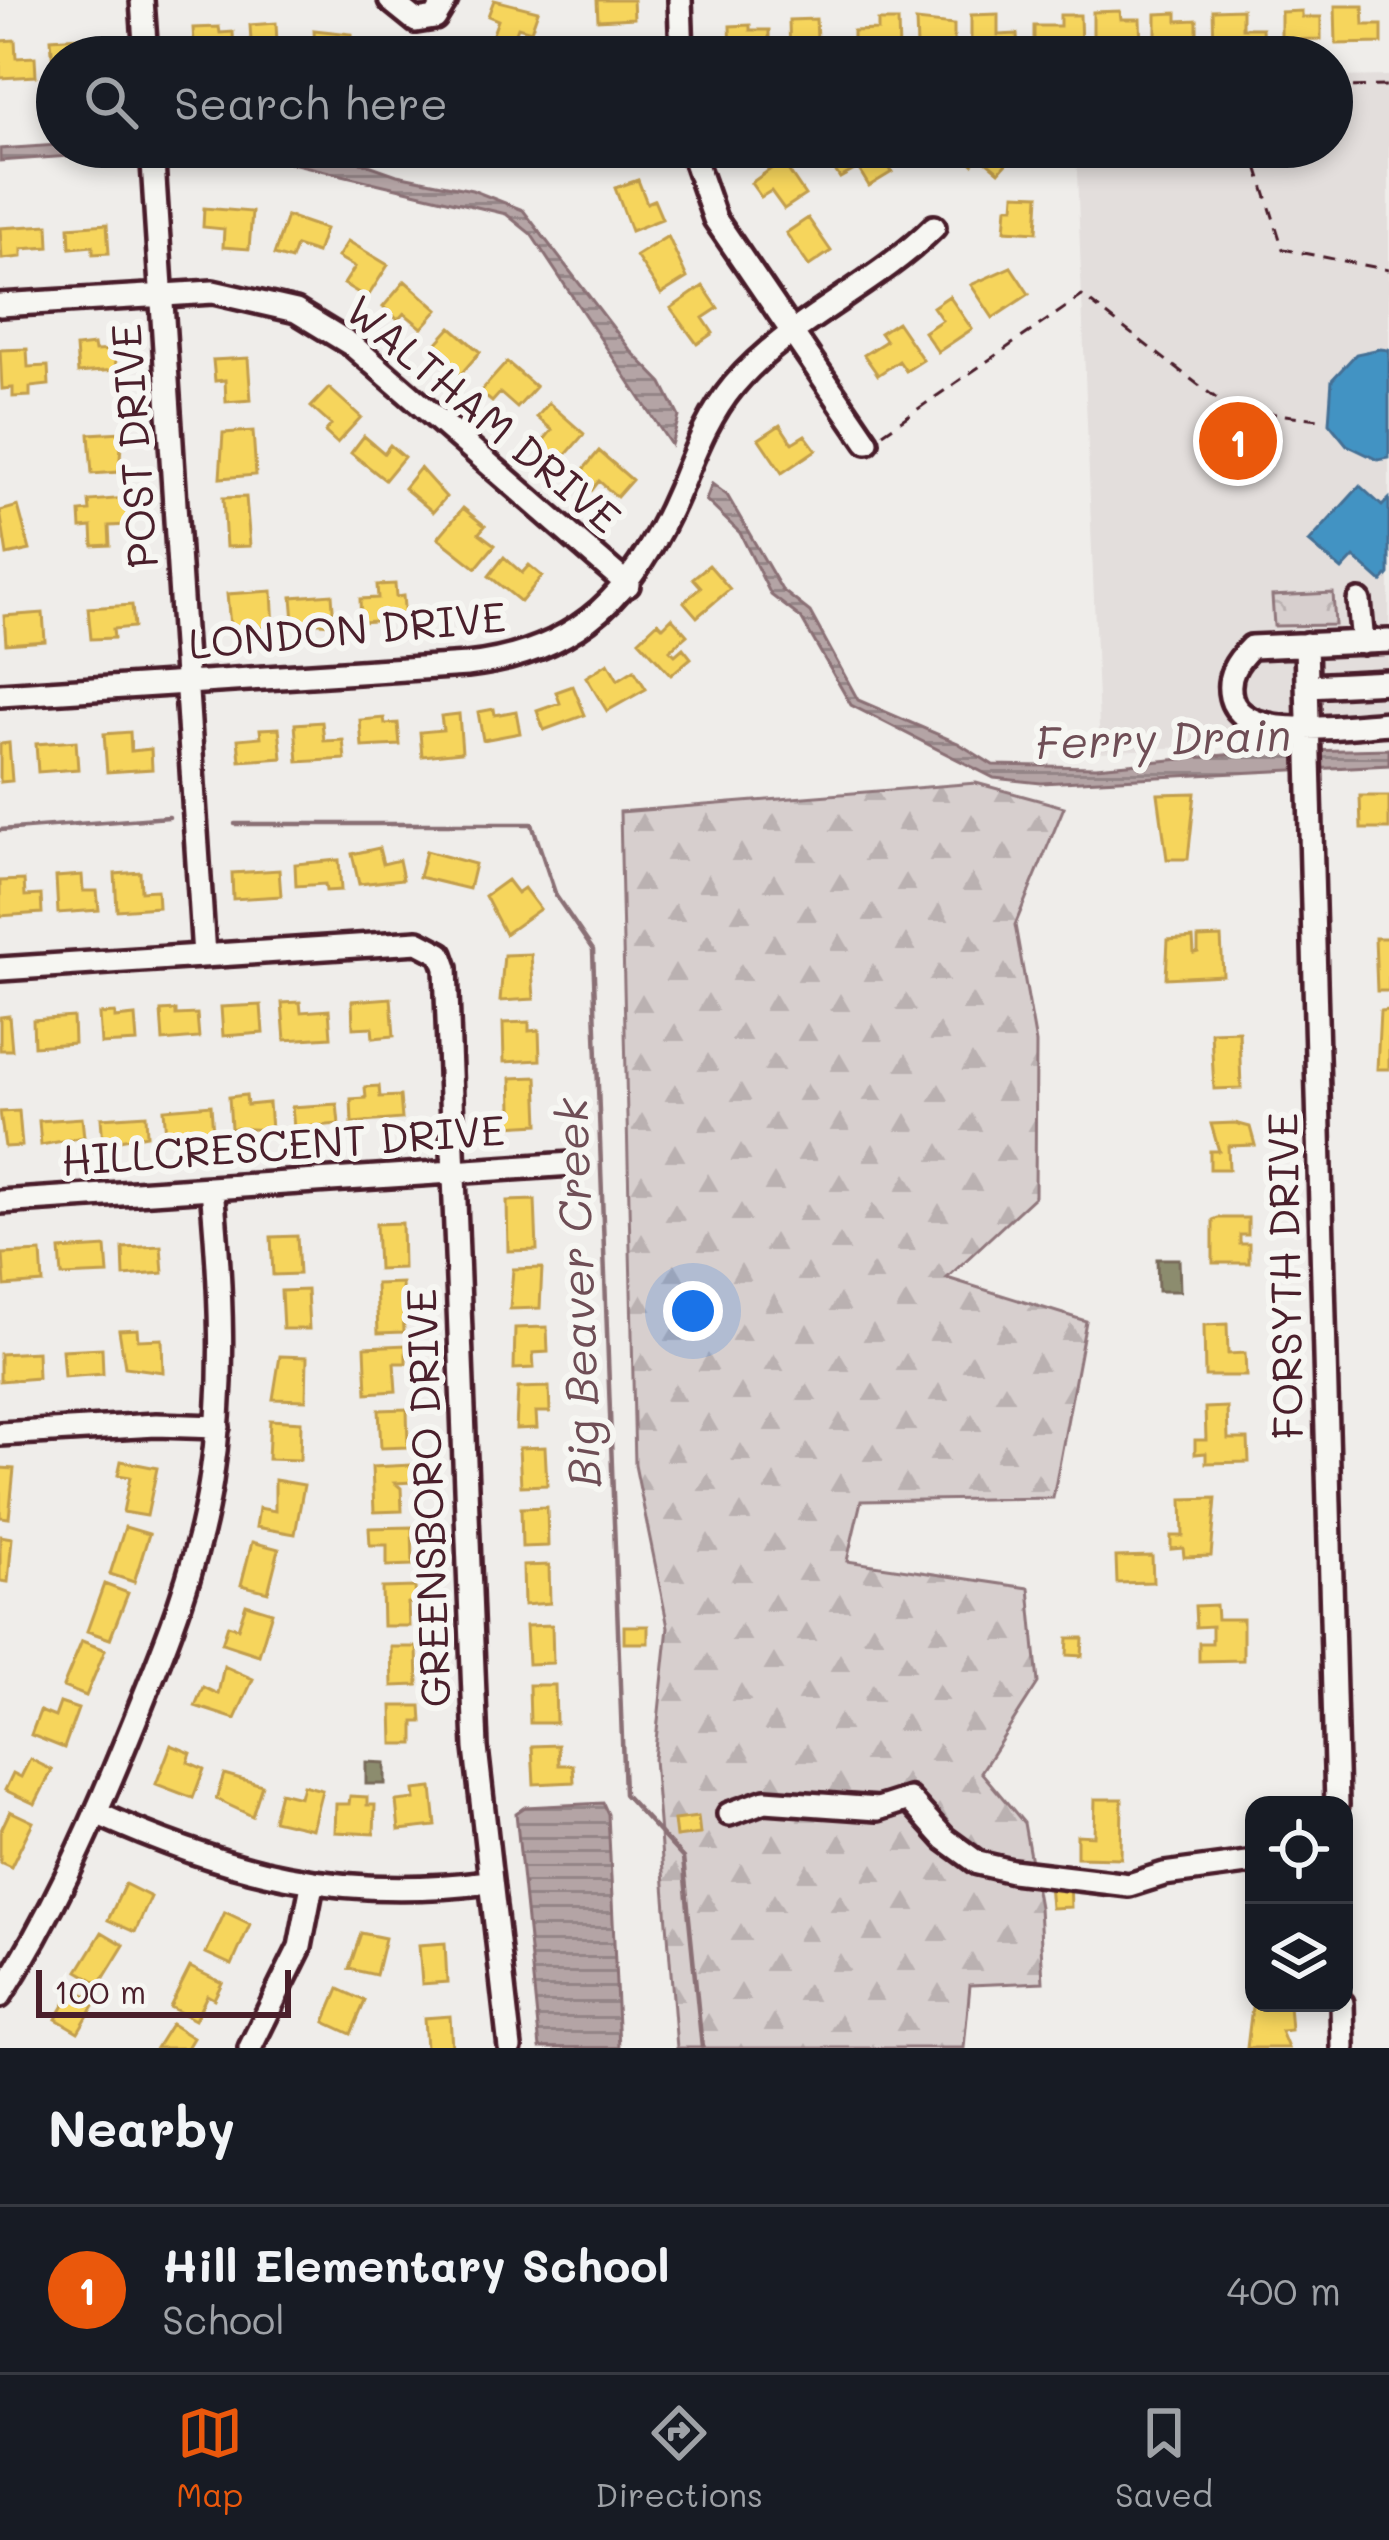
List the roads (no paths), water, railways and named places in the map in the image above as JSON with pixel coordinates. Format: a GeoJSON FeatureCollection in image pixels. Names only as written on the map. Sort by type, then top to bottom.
{"type":"FeatureCollection","features":[{"type":"Feature","properties":{"kind":"street"},"geometry":{"type":"LineString","coordinates":[[142,0],[145,36]]}},
{"type":"Feature","properties":{"kind":"street"},"geometry":{"type":"LineString","coordinates":[[390,0],[408,19],[440,9]]}},
{"type":"Feature","properties":{"kind":"street"},"geometry":{"type":"LineString","coordinates":[[680,0],[681,36]]}},
{"type":"Feature","properties":{"kind":"street","name":"POST DRIVE"},"geometry":{"type":"LineString","coordinates":[[153,168],[204,956]]}},
{"type":"Feature","properties":{"kind":"street"},"geometry":{"type":"LineString","coordinates":[[698,168],[716,219],[793,335],[872,439]]}},
{"type":"Feature","properties":{"kind":"street","name":"LONDON DRIVE"},"geometry":{"type":"LineString","coordinates":[[0,695],[498,660],[561,638],[628,585],[653,546],[723,400],[748,370],[897,264],[934,227]]}},
{"type":"Feature","properties":{"kind":"street","name":"WALTHAM DRIVE"},"geometry":{"type":"LineString","coordinates":[[0,305],[162,294],[254,298],[296,311],[337,334],[628,585]]}},
{"type":"Feature","properties":{"kind":"street"},"geometry":{"type":"LineString","coordinates":[[1359,601],[1363,643]]}},
{"type":"Feature","properties":{"kind":"street"},"geometry":{"type":"LineString","coordinates":[[1389,641],[1251,647],[1235,663],[1229,682],[1231,701],[1242,716],[1311,741],[1389,723]]}},
{"type":"Feature","properties":{"kind":"street","name":"FORSYTH DRIVE"},"geometry":{"type":"LineString","coordinates":[[1306,644],[1337,1796]]}},
{"type":"Feature","properties":{"kind":"street"},"geometry":{"type":"LineString","coordinates":[[1307,686],[1389,682]]}},
{"type":"Feature","properties":{"kind":"street","name":"GREENSBORO DRIVE"},"geometry":{"type":"LineString","coordinates":[[204,956],[418,942],[434,947],[446,968],[475,1719],[510,2048]]}},
{"type":"Feature","properties":{"kind":"street"},"geometry":{"type":"LineString","coordinates":[[0,969],[204,956]]}},
{"type":"Feature","properties":{"kind":"street","name":"HILLCRESCENT DRIVE"},"geometry":{"type":"LineString","coordinates":[[0,1202],[572,1163]]}},
{"type":"Feature","properties":{"kind":"street"},"geometry":{"type":"LineString","coordinates":[[0,1996],[47,1918],[96,1813],[186,1589],[207,1508],[218,1427],[221,1330],[212,1188]]}},
{"type":"Feature","properties":{"kind":"street"},"geometry":{"type":"LineString","coordinates":[[0,1434],[156,1425],[218,1427]]}},
{"type":"Feature","properties":{"kind":"street"},"geometry":{"type":"LineString","coordinates":[[729,1814],[765,1802],[878,1809],[909,1798],[945,1838],[978,1863],[1129,1885],[1164,1874],[1245,1863]]}},
{"type":"Feature","properties":{"kind":"street"},"geometry":{"type":"LineString","coordinates":[[96,1813],[202,1858],[312,1885],[389,1889],[489,1882]]}},
{"type":"Feature","properties":{"kind":"street"},"geometry":{"type":"LineString","coordinates":[[250,2048],[300,1946],[312,1885]]}},
{"type":"Feature","properties":{"kind":"street"},"geometry":{"type":"LineString","coordinates":[[1342,2012],[1343,2048]]}},
{"type":"Feature","properties":{"kind":"waterway","name":"Big Beaver Creek"},"geometry":{"type":"LineString","coordinates":[[0,830],[169,817]]}},
{"type":"Feature","properties":{"kind":"waterway","name":"Big Beaver Creek"},"geometry":{"type":"LineString","coordinates":[[235,824],[532,824],[556,896],[593,950],[624,1794],[683,1858],[702,2048]]}},
{"type":"Feature","properties":{"kind":"place","name":"Hill Elementary School"},"geometry":{"type":"Point","coordinates":[1238,441]}},
{"type":"Feature","properties":{"kind":"water label","name":"Ferry Drain"},"geometry":{"type":"Point","coordinates":[1163,737]}}]}
